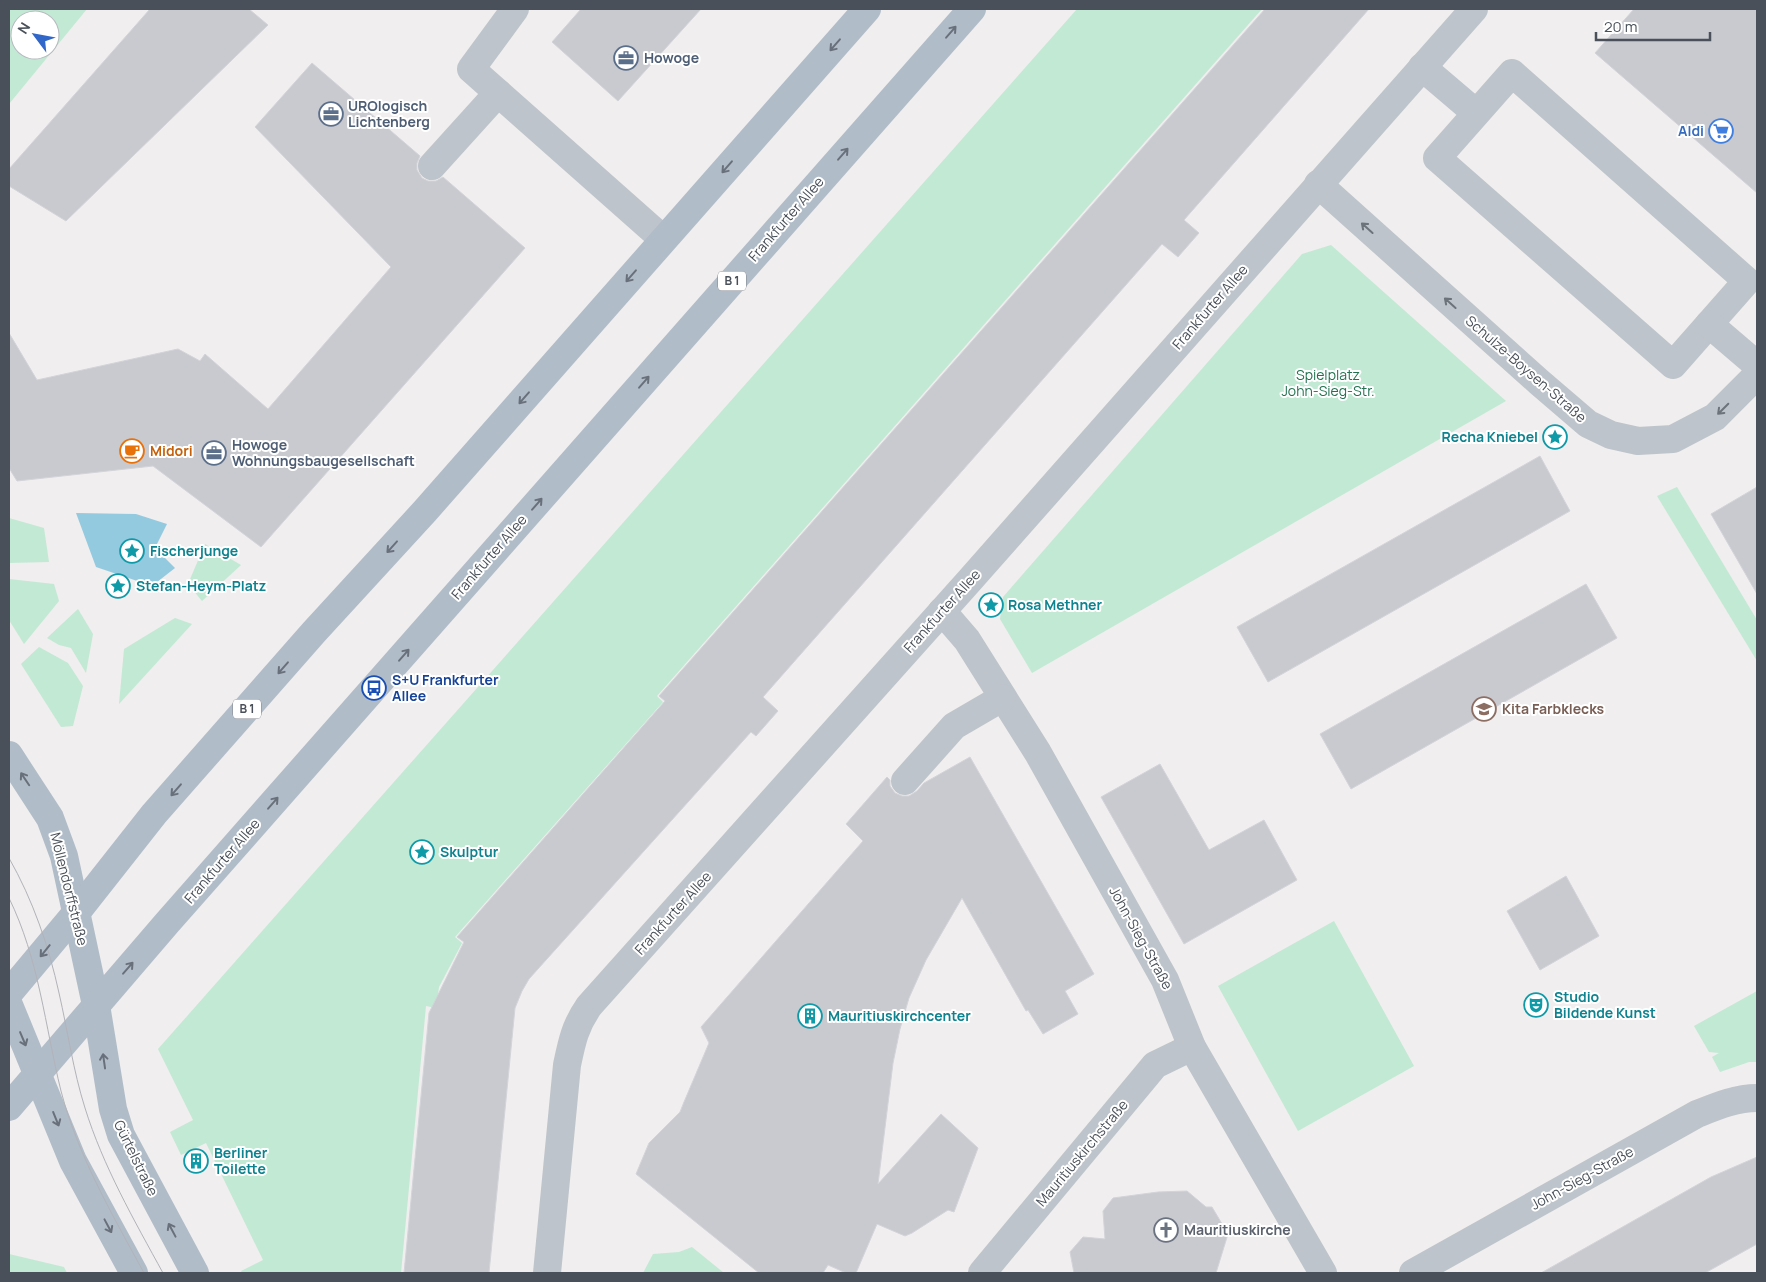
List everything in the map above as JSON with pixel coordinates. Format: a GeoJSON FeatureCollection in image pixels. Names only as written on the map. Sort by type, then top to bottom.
{"type":"FeatureCollection","features":[{"type":"Feature","properties":{"kind":"main road","name":"B 1"},"geometry":{"type":"LineString","coordinates":[[9,993],[76,913],[154,814],[314,632],[431,504],[867,9]]}},
{"type":"Feature","properties":{"kind":"main road","name":"Frankfurter Allee"},"geometry":{"type":"LineString","coordinates":[[9,1107],[96,1005],[972,9]]}},
{"type":"Feature","properties":{"kind":"main road","name":"Möllendorffstraße"},"geometry":{"type":"LineString","coordinates":[[9,754],[50,818],[64,856],[96,1005]]}},
{"type":"Feature","properties":{"kind":"main road"},"geometry":{"type":"LineString","coordinates":[[9,1005],[73,1160],[134,1273]]}},
{"type":"Feature","properties":{"kind":"main road","name":"Gürtelstraße"},"geometry":{"type":"LineString","coordinates":[[96,1005],[107,1081],[121,1135],[195,1273]]}},
{"type":"Feature","properties":{"kind":"street"},"geometry":{"type":"LineString","coordinates":[[515,9],[471,69],[664,240]]}},
{"type":"Feature","properties":{"kind":"street","name":"Frankfurter Allee"},"geometry":{"type":"LineString","coordinates":[[547,1273],[567,1065],[572,1039],[578,1022],[589,1006],[942,611],[1474,9]]}},
{"type":"Feature","properties":{"kind":"street"},"geometry":{"type":"LineString","coordinates":[[1422,67],[1476,113]]}},
{"type":"Feature","properties":{"kind":"street"},"geometry":{"type":"LineString","coordinates":[[1512,73],[1747,281],[1710,324],[1673,365],[1437,158],[1512,73]]}},
{"type":"Feature","properties":{"kind":"street"},"geometry":{"type":"LineString","coordinates":[[432,166],[498,93]]}},
{"type":"Feature","properties":{"kind":"street","name":"Schulze-Boysen-Straße"},"geometry":{"type":"LineString","coordinates":[[1318,184],[1588,424],[1611,435],[1638,441],[1674,439],[1715,417],[1757,375]]}},
{"type":"Feature","properties":{"kind":"street"},"geometry":{"type":"LineString","coordinates":[[1710,324],[1757,365]]}},
{"type":"Feature","properties":{"kind":"street","name":"John-Sieg-Straße"},"geometry":{"type":"LineString","coordinates":[[942,611],[968,640],[1002,698],[1038,753],[1165,980],[1192,1047],[1323,1273]]}},
{"type":"Feature","properties":{"kind":"street"},"geometry":{"type":"LineString","coordinates":[[905,781],[954,726],[1002,698]]}},
{"type":"Feature","properties":{"kind":"street","name":"Mauritiuskirchstraße"},"geometry":{"type":"LineString","coordinates":[[982,1273],[1155,1065],[1192,1047]]}},
{"type":"Feature","properties":{"kind":"street","name":"John-Sieg-Straße"},"geometry":{"type":"LineString","coordinates":[[1414,1273],[1697,1114],[1724,1103],[1757,1098]]}},
{"type":"Feature","properties":{"kind":"green space"},"geometry":{"type":"Polygon","coordinates":[[[9,9],[87,9],[60,42],[60,10],[10,10],[10,60],[45,60],[9,104],[9,9]]]}},
{"type":"Feature","properties":{"kind":"green space"},"geometry":{"type":"Polygon","coordinates":[[[1077,9],[1262,9],[657,696],[663,702],[455,937],[462,943],[439,987],[436,1008],[426,1006],[401,1273],[242,1273],[241,1271],[263,1260],[206,1143],[181,1155],[170,1132],[193,1120],[158,1049],[1077,9]]]}},
{"type":"Feature","properties":{"kind":"green space","name":"Spielplatz John-Sieg-Str."},"geometry":{"type":"Polygon","coordinates":[[[1331,245],[1506,401],[1032,673],[1000,619],[1003,597],[1302,254],[1331,245]]]}},
{"type":"Feature","properties":{"kind":"green space"},"geometry":{"type":"Polygon","coordinates":[[[1677,487],[1757,620],[1757,661],[1657,496],[1677,487]]]}},
{"type":"Feature","properties":{"kind":"green space"},"geometry":{"type":"Polygon","coordinates":[[[9,518],[44,528],[49,562],[9,563],[9,518]]]}},
{"type":"Feature","properties":{"kind":"green space"},"geometry":{"type":"Polygon","coordinates":[[[205,544],[241,565],[202,601],[188,584],[205,544]]]}},
{"type":"Feature","properties":{"kind":"green space"},"geometry":{"type":"Polygon","coordinates":[[[9,579],[54,584],[59,601],[24,644],[9,620],[9,579]]]}},
{"type":"Feature","properties":{"kind":"green space"},"geometry":{"type":"Polygon","coordinates":[[[78,609],[93,634],[86,673],[71,648],[59,645],[47,638],[78,609]]]}},
{"type":"Feature","properties":{"kind":"green space"},"geometry":{"type":"Polygon","coordinates":[[[175,618],[192,624],[119,704],[124,649],[175,618]]]}},
{"type":"Feature","properties":{"kind":"green space"},"geometry":{"type":"Polygon","coordinates":[[[39,647],[68,663],[83,686],[73,726],[61,727],[21,664],[39,647]]]}},
{"type":"Feature","properties":{"kind":"green space"},"geometry":{"type":"Polygon","coordinates":[[[1334,921],[1414,1066],[1298,1131],[1218,986],[1334,921]]]}},
{"type":"Feature","properties":{"kind":"green space"},"geometry":{"type":"Polygon","coordinates":[[[1757,991],[1757,1062],[1749,1062],[1720,1072],[1712,1057],[1719,1053],[1709,1052],[1694,1026],[1757,991]]]}},
{"type":"Feature","properties":{"kind":"green space"},"geometry":{"type":"Polygon","coordinates":[[[692,1247],[724,1273],[643,1273],[653,1254],[679,1252],[692,1247]]]}},
{"type":"Feature","properties":{"kind":"green space"},"geometry":{"type":"Polygon","coordinates":[[[9,1254],[64,1267],[67,1273],[9,1273],[9,1254]]]}},
{"type":"Feature","properties":{"kind":"water"},"geometry":{"type":"Polygon","coordinates":[[[76,513],[136,514],[167,524],[155,548],[175,568],[152,586],[96,567],[76,513]]]}},
{"type":"Feature","properties":{"kind":"building"},"geometry":{"type":"Polygon","coordinates":[[[150,9],[249,9],[268,25],[66,221],[9,186],[9,169],[150,9]]]}},
{"type":"Feature","properties":{"kind":"building"},"geometry":{"type":"Polygon","coordinates":[[[581,9],[701,9],[618,101],[552,42],[581,9]]]}},
{"type":"Feature","properties":{"kind":"building"},"geometry":{"type":"Polygon","coordinates":[[[1265,9],[1369,9],[1184,220],[1199,233],[1178,257],[1162,244],[763,697],[778,711],[756,736],[751,732],[529,979],[515,1008],[489,1273],[404,1273],[429,1013],[464,942],[457,937],[665,701],[659,696],[1265,9]]]}},
{"type":"Feature","properties":{"kind":"building","name":"Aldi"},"geometry":{"type":"Polygon","coordinates":[[[1634,9],[1757,9],[1757,193],[1595,53],[1634,9]]]}},
{"type":"Feature","properties":{"kind":"building"},"geometry":{"type":"Polygon","coordinates":[[[312,63],[420,156],[417,170],[422,178],[428,181],[436,181],[443,177],[525,248],[261,547],[153,466],[17,481],[9,468],[9,333],[37,380],[178,349],[200,361],[205,354],[268,409],[391,267],[255,127],[312,63]]]}},
{"type":"Feature","properties":{"kind":"building"},"geometry":{"type":"Polygon","coordinates":[[[1540,456],[1570,511],[1268,682],[1237,627],[1540,456]]]}},
{"type":"Feature","properties":{"kind":"building"},"geometry":{"type":"Polygon","coordinates":[[[1757,487],[1757,594],[1711,514],[1757,487]]]}},
{"type":"Feature","properties":{"kind":"building"},"geometry":{"type":"Polygon","coordinates":[[[1586,584],[1617,638],[1351,789],[1320,734],[1586,584]]]}},
{"type":"Feature","properties":{"kind":"building","name":"Mauritiuskirchcenter"},"geometry":{"type":"Polygon","coordinates":[[[970,757],[1094,974],[1065,991],[1078,1014],[1043,1034],[1028,1010],[1026,1011],[962,898],[926,960],[909,998],[893,1063],[878,1184],[941,1114],[978,1148],[954,1212],[948,1210],[905,1236],[877,1224],[856,1273],[846,1273],[828,1265],[823,1273],[759,1273],[636,1174],[649,1143],[680,1112],[709,1043],[701,1027],[863,841],[846,824],[887,777],[895,793],[909,796],[924,783],[970,757]]]}},
{"type":"Feature","properties":{"kind":"building"},"geometry":{"type":"Polygon","coordinates":[[[1160,764],[1209,850],[1264,820],[1297,880],[1184,944],[1101,797],[1160,764]]]}},
{"type":"Feature","properties":{"kind":"building"},"geometry":{"type":"Polygon","coordinates":[[[1566,876],[1599,936],[1540,970],[1507,911],[1566,876]]]}},
{"type":"Feature","properties":{"kind":"building"},"geometry":{"type":"Polygon","coordinates":[[[1757,1157],[1757,1244],[1705,1273],[1541,1273],[1711,1177],[1757,1157]]]}},
{"type":"Feature","properties":{"kind":"building","name":"Mauritiuskirche"},"geometry":{"type":"Polygon","coordinates":[[[1187,1191],[1206,1207],[1212,1207],[1228,1234],[1216,1273],[1074,1273],[1070,1252],[1083,1237],[1105,1239],[1103,1211],[1113,1198],[1158,1192],[1187,1191]]]}},
{"type":"Feature","properties":{"kind":"tram line"},"geometry":{"type":"LineString","coordinates":[[9,858],[26,890],[45,941],[59,993],[77,1079],[92,1130],[120,1192],[163,1273]]}},
{"type":"Feature","properties":{"kind":"tram line"},"geometry":{"type":"LineString","coordinates":[[9,898],[28,945],[55,1067],[68,1115],[86,1162],[144,1273]]}},
{"type":"Feature","properties":{"kind":"place","name":"Howoge"},"geometry":{"type":"Point","coordinates":[626,58]}},
{"type":"Feature","properties":{"kind":"place","name":"UROlogisch Lichtenberg"},"geometry":{"type":"Point","coordinates":[331,114]}},
{"type":"Feature","properties":{"kind":"place","name":"Aldi"},"geometry":{"type":"Point","coordinates":[1721,131]}},
{"type":"Feature","properties":{"kind":"place","name":"Recha Kniebel"},"geometry":{"type":"Point","coordinates":[1555,437]}},
{"type":"Feature","properties":{"kind":"place","name":"Midori"},"geometry":{"type":"Point","coordinates":[132,451]}},
{"type":"Feature","properties":{"kind":"place","name":"Howoge Wohnungsbaugesellschaft"},"geometry":{"type":"Point","coordinates":[214,453]}},
{"type":"Feature","properties":{"kind":"place","name":"Fischerjunge"},"geometry":{"type":"Point","coordinates":[132,551]}},
{"type":"Feature","properties":{"kind":"place","name":"Stefan-Heym-Platz"},"geometry":{"type":"Point","coordinates":[118,586]}},
{"type":"Feature","properties":{"kind":"place","name":"Rosa Methner"},"geometry":{"type":"Point","coordinates":[991,605]}},
{"type":"Feature","properties":{"kind":"place","name":"S+U Frankfurter Allee"},"geometry":{"type":"Point","coordinates":[374,688]}},
{"type":"Feature","properties":{"kind":"place","name":"Kita Farbklecks"},"geometry":{"type":"Point","coordinates":[1484,709]}},
{"type":"Feature","properties":{"kind":"place","name":"Skulptur"},"geometry":{"type":"Point","coordinates":[422,852]}},
{"type":"Feature","properties":{"kind":"place","name":"Studio Bildende Kunst"},"geometry":{"type":"Point","coordinates":[1536,1005]}},
{"type":"Feature","properties":{"kind":"place","name":"Mauritiuskirchcenter"},"geometry":{"type":"Point","coordinates":[810,1016]}},
{"type":"Feature","properties":{"kind":"place","name":"Berliner Toilette"},"geometry":{"type":"Point","coordinates":[196,1161]}},
{"type":"Feature","properties":{"kind":"place","name":"Mauritiuskirche"},"geometry":{"type":"Point","coordinates":[1166,1230]}}]}
